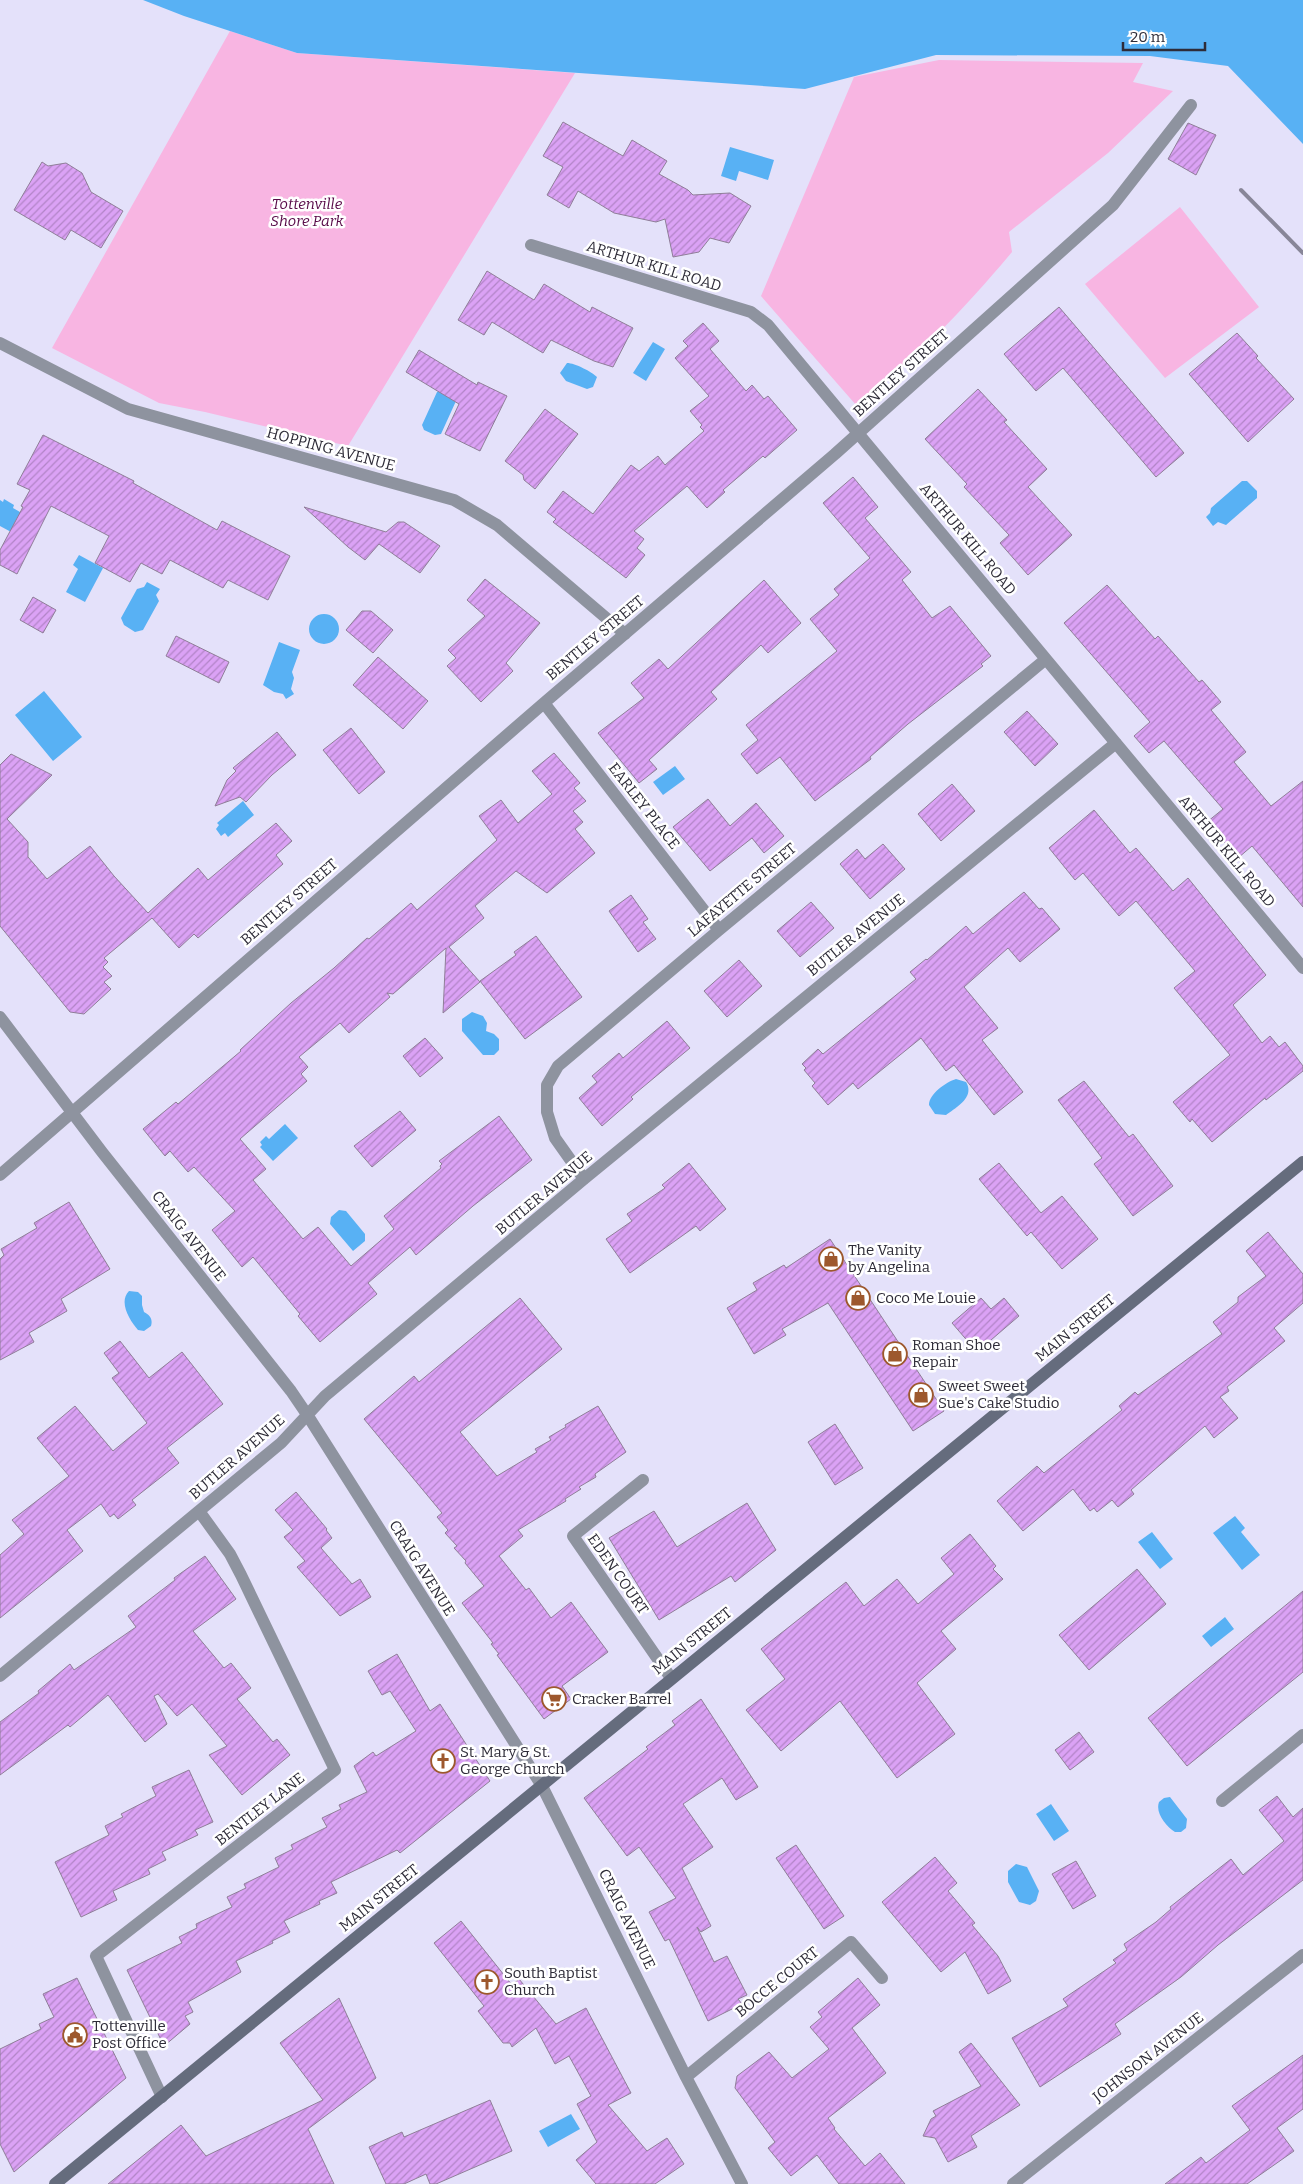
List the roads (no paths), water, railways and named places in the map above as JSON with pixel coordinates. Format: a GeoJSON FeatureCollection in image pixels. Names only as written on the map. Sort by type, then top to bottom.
{"type":"FeatureCollection","features":[{"type":"Feature","properties":{"kind":"street","name":"BENTLEY STREET"},"geometry":{"type":"LineString","coordinates":[[0,1175],[544,702],[859,433],[1113,206],[1191,105]]}},
{"type":"Feature","properties":{"kind":"street","name":"ARTHUR KILL ROAD"},"geometry":{"type":"LineString","coordinates":[[531,245],[751,312],[768,325],[1303,968]]}},
{"type":"Feature","properties":{"kind":"street","name":"HOPPING AVENUE"},"geometry":{"type":"LineString","coordinates":[[2,348],[128,409],[454,500],[497,525],[625,634]]}},
{"type":"Feature","properties":{"kind":"street","name":"LAFAYETTE STREET"},"geometry":{"type":"LineString","coordinates":[[584,1179],[555,1138],[547,1112],[548,1085],[558,1066],[1046,659]]}},
{"type":"Feature","properties":{"kind":"street","name":"EARLEY PLACE"},"geometry":{"type":"LineString","coordinates":[[544,702],[719,930]]}},
{"type":"Feature","properties":{"kind":"street","name":"BUTLER AVENUE"},"geometry":{"type":"LineString","coordinates":[[0,1676],[281,1444],[325,1396],[584,1179],[1116,743]]}},
{"type":"Feature","properties":{"kind":"street","name":"CRAIG AVENUE"},"geometry":{"type":"LineString","coordinates":[[0,1017],[102,1152],[291,1391],[308,1416],[542,1786],[686,2077],[742,2184]]}},
{"type":"Feature","properties":{"kind":"street","name":"MAIN STREET"},"geometry":{"type":"LineString","coordinates":[[56,2184],[671,1678],[1303,1162]]}},
{"type":"Feature","properties":{"kind":"street","name":"EDEN COURT"},"geometry":{"type":"LineString","coordinates":[[642,1480],[573,1536],[671,1678]]}},
{"type":"Feature","properties":{"kind":"street","name":"BENTLEY LANE"},"geometry":{"type":"LineString","coordinates":[[162,2096],[96,1956],[335,1770],[241,1574],[230,1554],[199,1511]]}},
{"type":"Feature","properties":{"kind":"street"},"geometry":{"type":"LineString","coordinates":[[1222,1801],[1303,1735]]}},
{"type":"Feature","properties":{"kind":"street","name":"BOCCE COURT"},"geometry":{"type":"LineString","coordinates":[[686,2077],[851,1942],[882,1978]]}},
{"type":"Feature","properties":{"kind":"street","name":"JOHNSON AVENUE"},"geometry":{"type":"LineString","coordinates":[[1013,2184],[1303,1955]]}},
{"type":"Feature","properties":{"kind":"water"},"geometry":{"type":"Polygon","coordinates":[[[143,0],[1303,0],[1303,144],[1228,66],[1150,56],[936,55],[805,89],[297,53],[184,16],[143,0]]]}},
{"type":"Feature","properties":{"kind":"water"},"geometry":{"type":"Polygon","coordinates":[[[730,147],[774,160],[768,180],[739,171],[736,181],[721,176],[730,147]]]}},
{"type":"Feature","properties":{"kind":"water"},"geometry":{"type":"Polygon","coordinates":[[[653,342],[665,349],[646,381],[633,373],[653,342]]]}},
{"type":"Feature","properties":{"kind":"water"},"geometry":{"type":"Polygon","coordinates":[[[567,363],[583,368],[597,377],[593,387],[587,389],[566,381],[560,373],[567,363]]]}},
{"type":"Feature","properties":{"kind":"water"},"geometry":{"type":"Polygon","coordinates":[[[442,390],[456,401],[441,434],[435,435],[424,430],[422,425],[437,392],[442,390]]]}},
{"type":"Feature","properties":{"kind":"water"},"geometry":{"type":"Polygon","coordinates":[[[1242,481],[1247,481],[1257,491],[1257,498],[1226,525],[1218,522],[1213,526],[1206,517],[1210,513],[1211,508],[1242,481]]]}},
{"type":"Feature","properties":{"kind":"water"},"geometry":{"type":"Polygon","coordinates":[[[4,499],[14,505],[13,508],[34,520],[24,539],[0,526],[0,500],[3,502],[4,499]]]}},
{"type":"Feature","properties":{"kind":"water"},"geometry":{"type":"Polygon","coordinates":[[[79,555],[103,568],[85,602],[66,592],[78,569],[73,565],[79,555]]]}},
{"type":"Feature","properties":{"kind":"water"},"geometry":{"type":"Polygon","coordinates":[[[147,582],[160,589],[156,595],[159,601],[143,630],[135,632],[124,625],[121,618],[137,589],[144,587],[147,582]]]}},
{"type":"Feature","properties":{"kind":"water"},"geometry":{"type":"Polygon","coordinates":[[[324,614],[335,618],[339,629],[335,640],[324,644],[313,640],[309,629],[313,618],[324,614]]]}},
{"type":"Feature","properties":{"kind":"water"},"geometry":{"type":"Polygon","coordinates":[[[279,642],[300,650],[292,672],[294,678],[291,689],[294,694],[286,699],[283,694],[274,692],[263,685],[279,642]]]}},
{"type":"Feature","properties":{"kind":"water"},"geometry":{"type":"Polygon","coordinates":[[[44,691],[82,737],[53,761],[15,715],[44,691]]]}},
{"type":"Feature","properties":{"kind":"water"},"geometry":{"type":"Polygon","coordinates":[[[675,766],[685,779],[663,795],[653,782],[675,766]]]}},
{"type":"Feature","properties":{"kind":"water"},"geometry":{"type":"Polygon","coordinates":[[[243,801],[254,815],[228,837],[225,833],[221,836],[216,829],[219,825],[217,823],[243,801]]]}},
{"type":"Feature","properties":{"kind":"water"},"geometry":{"type":"Polygon","coordinates":[[[472,1012],[483,1016],[487,1023],[486,1031],[494,1034],[499,1039],[499,1050],[494,1055],[483,1055],[462,1031],[462,1019],[472,1012]]]}},
{"type":"Feature","properties":{"kind":"water"},"geometry":{"type":"Polygon","coordinates":[[[956,1079],[966,1082],[968,1087],[967,1097],[960,1105],[946,1115],[935,1114],[929,1105],[932,1097],[943,1086],[956,1079]]]}},
{"type":"Feature","properties":{"kind":"water"},"geometry":{"type":"Polygon","coordinates":[[[285,1124],[298,1138],[273,1161],[260,1147],[262,1145],[260,1142],[266,1136],[269,1139],[285,1124]]]}},
{"type":"Feature","properties":{"kind":"water"},"geometry":{"type":"Polygon","coordinates":[[[339,1210],[346,1211],[365,1234],[365,1241],[353,1251],[330,1224],[331,1217],[339,1210]]]}},
{"type":"Feature","properties":{"kind":"water"},"geometry":{"type":"Polygon","coordinates":[[[129,1291],[138,1292],[142,1296],[144,1312],[151,1319],[151,1326],[144,1331],[138,1330],[126,1311],[125,1300],[129,1291]]]}},
{"type":"Feature","properties":{"kind":"water"},"geometry":{"type":"Polygon","coordinates":[[[1235,1516],[1245,1528],[1241,1532],[1260,1555],[1242,1570],[1213,1533],[1235,1516]]]}},
{"type":"Feature","properties":{"kind":"water"},"geometry":{"type":"Polygon","coordinates":[[[1152,1532],[1173,1559],[1160,1569],[1138,1542],[1152,1532]]]}},
{"type":"Feature","properties":{"kind":"water"},"geometry":{"type":"Polygon","coordinates":[[[1225,1617],[1234,1629],[1211,1647],[1202,1636],[1225,1617]]]}},
{"type":"Feature","properties":{"kind":"water"},"geometry":{"type":"Polygon","coordinates":[[[1170,1797],[1187,1819],[1186,1828],[1181,1832],[1175,1832],[1160,1815],[1159,1802],[1164,1798],[1170,1797]]]}},
{"type":"Feature","properties":{"kind":"water"},"geometry":{"type":"Polygon","coordinates":[[[1051,1804],[1069,1831],[1054,1841],[1036,1814],[1051,1804]]]}},
{"type":"Feature","properties":{"kind":"water"},"geometry":{"type":"Polygon","coordinates":[[[1016,1864],[1027,1867],[1039,1891],[1036,1901],[1030,1905],[1019,1902],[1008,1882],[1008,1871],[1016,1864]]]}},
{"type":"Feature","properties":{"kind":"water"},"geometry":{"type":"Polygon","coordinates":[[[571,2114],[580,2129],[548,2147],[539,2131],[571,2114]]]}},
{"type":"Feature","properties":{"kind":"railway"},"geometry":{"type":"LineString","coordinates":[[1241,190],[1303,253]]}},
{"type":"Feature","properties":{"kind":"place","name":"The Vanity by Angelina"},"geometry":{"type":"Point","coordinates":[831,1259]}},
{"type":"Feature","properties":{"kind":"place","name":"Coco Me Louie"},"geometry":{"type":"Point","coordinates":[858,1298]}},
{"type":"Feature","properties":{"kind":"place","name":"Roman Shoe Repair"},"geometry":{"type":"Point","coordinates":[895,1354]}},
{"type":"Feature","properties":{"kind":"place","name":"Sweet Sweet Sue's Cake Studio"},"geometry":{"type":"Point","coordinates":[921,1395]}},
{"type":"Feature","properties":{"kind":"place","name":"Cracker Barrel"},"geometry":{"type":"Point","coordinates":[554,1699]}},
{"type":"Feature","properties":{"kind":"place","name":"St. Mary & St. George Church"},"geometry":{"type":"Point","coordinates":[443,1761]}},
{"type":"Feature","properties":{"kind":"place","name":"South Baptist Church"},"geometry":{"type":"Point","coordinates":[487,1982]}},
{"type":"Feature","properties":{"kind":"place","name":"Tottenville Post Office"},"geometry":{"type":"Point","coordinates":[75,2035]}},
{"type":"Feature","properties":{"kind":"park label","name":"Tottenville Shore Park"},"geometry":{"type":"Point","coordinates":[307,212]}}]}
